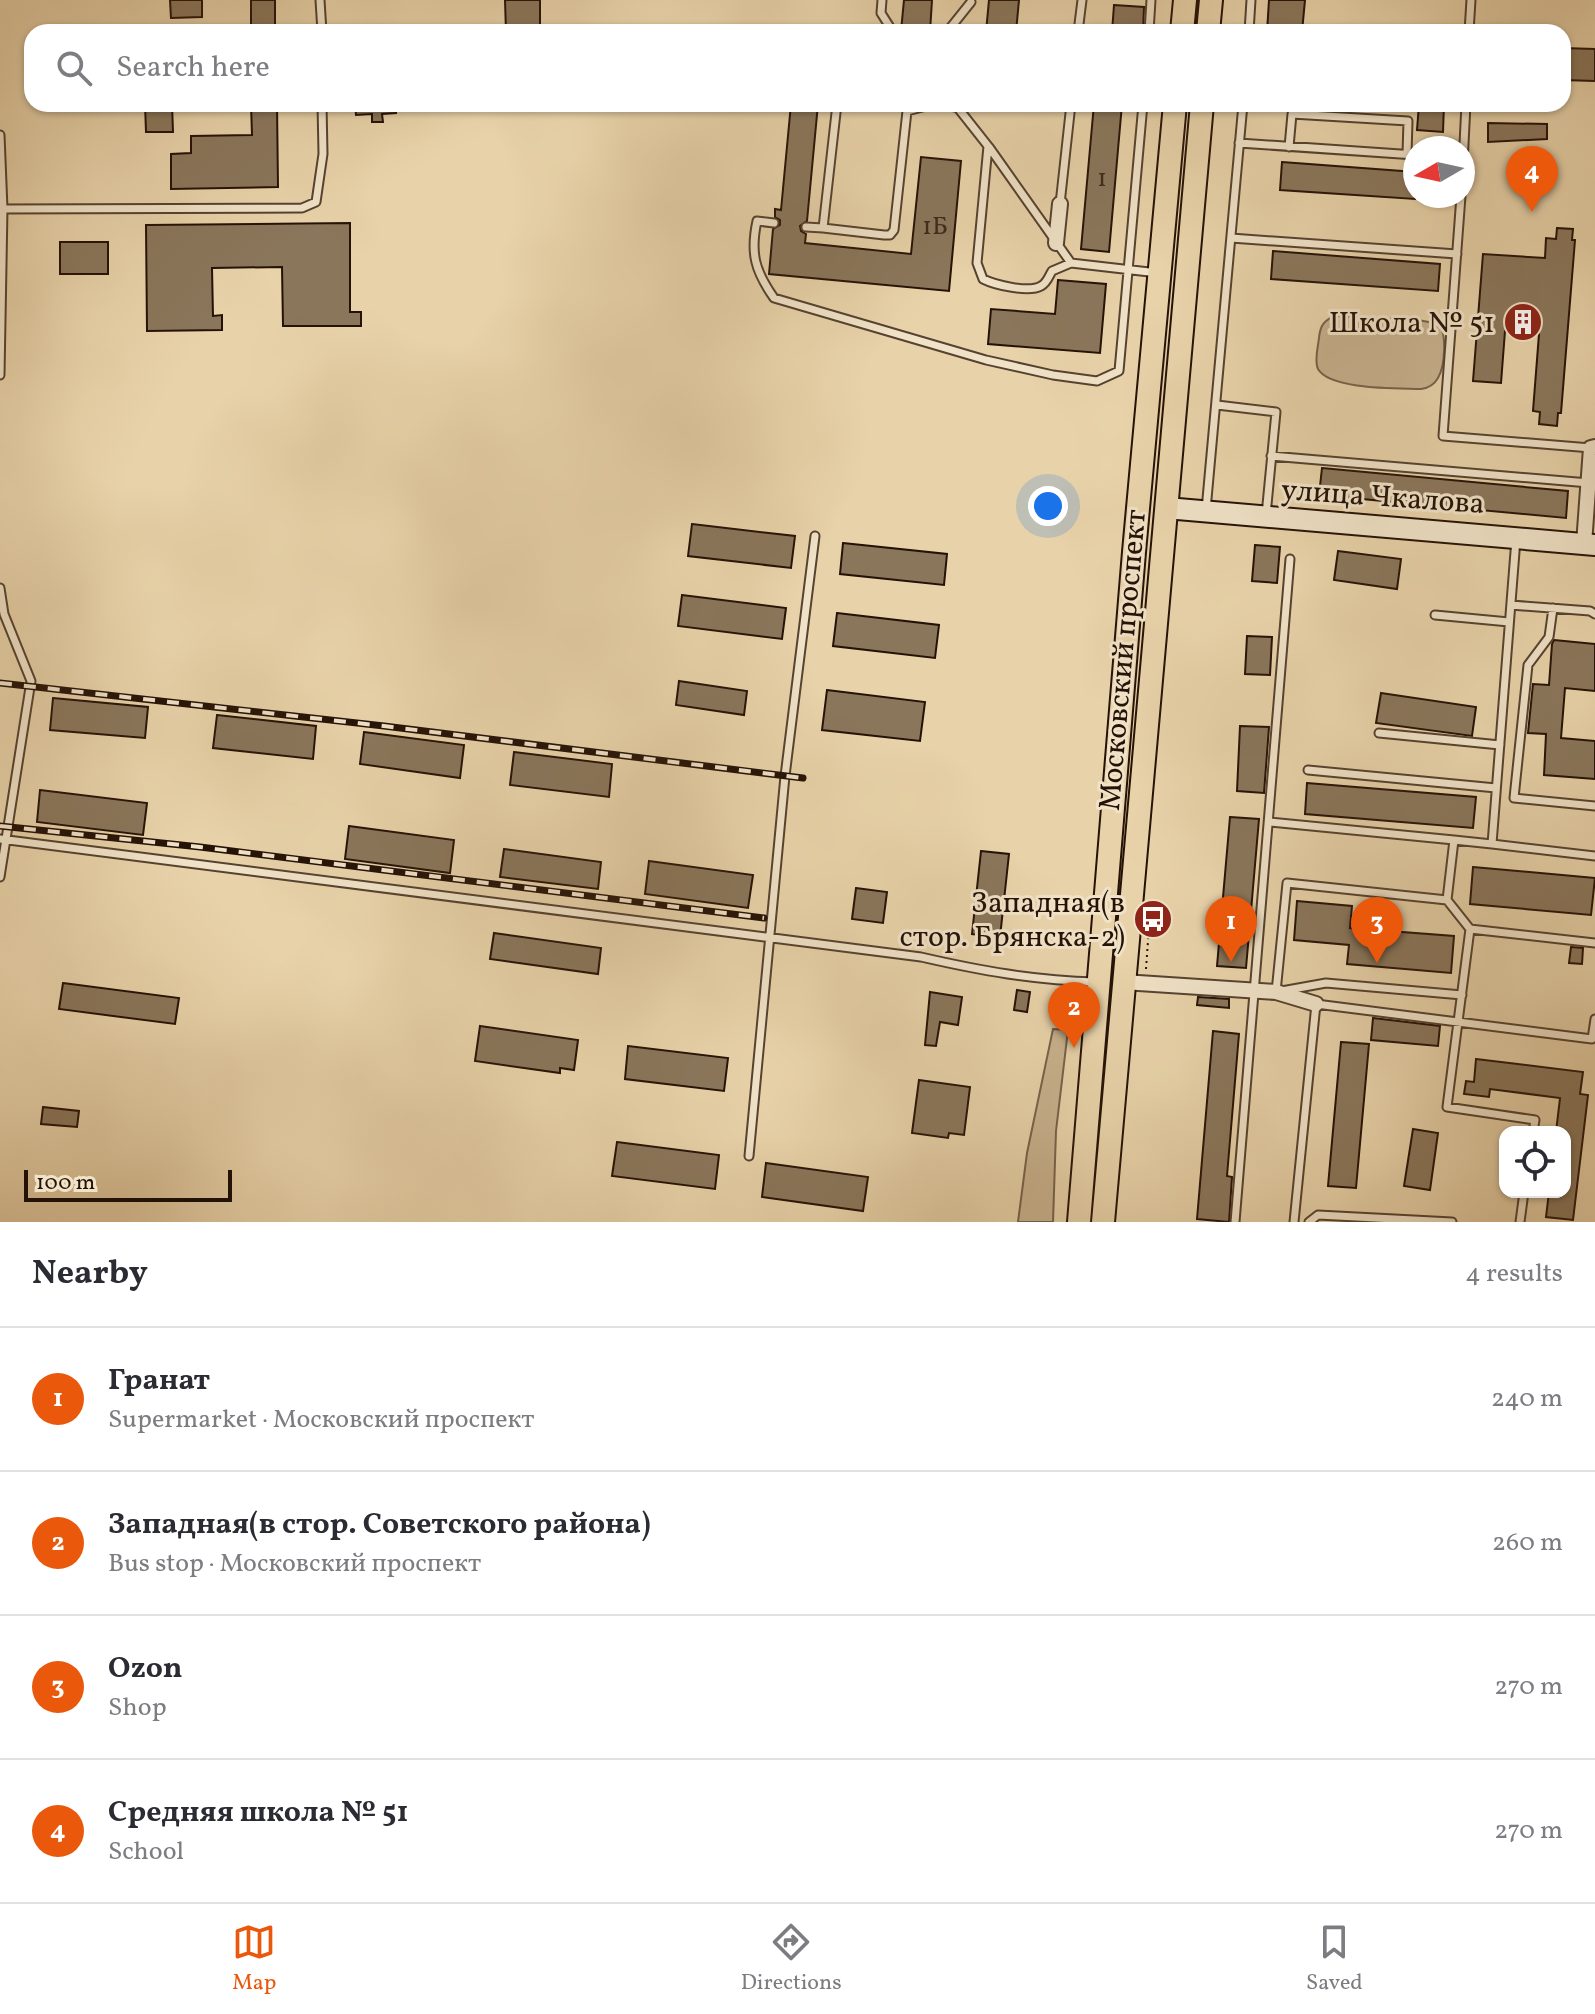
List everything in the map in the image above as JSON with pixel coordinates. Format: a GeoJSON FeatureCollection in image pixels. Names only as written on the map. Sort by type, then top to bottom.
{"type":"FeatureCollection","features":[{"type":"Feature","properties":{"kind":"main road"},"geometry":{"type":"LineString","coordinates":[[1183,24],[1185,0]]}},
{"type":"Feature","properties":{"kind":"main road"},"geometry":{"type":"LineString","coordinates":[[1209,24],[1211,0]]}},
{"type":"Feature","properties":{"kind":"main road","name":"Московский проспект"},"geometry":{"type":"LineString","coordinates":[[1103,1222],[1134,552],[1174,112]]}},
{"type":"Feature","properties":{"kind":"main road","name":"Московский проспект"},"geometry":{"type":"LineString","coordinates":[[1079,1222],[1112,982],[1166,508],[1201,112]]}},
{"type":"Feature","properties":{"kind":"main road"},"geometry":{"type":"LineString","coordinates":[[1160,273],[1186,275]]}},
{"type":"Feature","properties":{"kind":"street"},"geometry":{"type":"LineString","coordinates":[[1056,243],[1060,204]]}},
{"type":"Feature","properties":{"kind":"street"},"geometry":{"type":"LineString","coordinates":[[1590,544],[1589,483],[1593,454]]}},
{"type":"Feature","properties":{"kind":"street","name":"улица Чкалова"},"geometry":{"type":"LineString","coordinates":[[1166,508],[1590,544]]}},
{"type":"Feature","properties":{"kind":"street"},"geometry":{"type":"LineString","coordinates":[[1112,982],[1276,992],[1316,1004]]}},
{"type":"Feature","properties":{"kind":"lane"},"geometry":{"type":"LineString","coordinates":[[320,0],[322,24]]}},
{"type":"Feature","properties":{"kind":"lane"},"geometry":{"type":"LineString","coordinates":[[882,0],[881,13],[888,24]]}},
{"type":"Feature","properties":{"kind":"lane"},"geometry":{"type":"LineString","coordinates":[[1079,24],[1082,0]]}},
{"type":"Feature","properties":{"kind":"lane"},"geometry":{"type":"LineString","coordinates":[[1150,24],[1151,0]]}},
{"type":"Feature","properties":{"kind":"lane"},"geometry":{"type":"LineString","coordinates":[[1250,24],[1251,0]]}},
{"type":"Feature","properties":{"kind":"lane"},"geometry":{"type":"LineString","coordinates":[[1470,24],[1471,0]]}},
{"type":"Feature","properties":{"kind":"lane"},"geometry":{"type":"LineString","coordinates":[[953,24],[971,2]]}},
{"type":"Feature","properties":{"kind":"lane"},"geometry":{"type":"LineString","coordinates":[[2,209],[302,208],[316,202],[323,154],[322,112]]}},
{"type":"Feature","properties":{"kind":"lane"},"geometry":{"type":"LineString","coordinates":[[823,228],[836,112]]}},
{"type":"Feature","properties":{"kind":"lane"},"geometry":{"type":"LineString","coordinates":[[806,227],[890,235],[894,230],[907,112]]}},
{"type":"Feature","properties":{"kind":"lane"},"geometry":{"type":"LineString","coordinates":[[961,112],[1071,263]]}},
{"type":"Feature","properties":{"kind":"lane"},"geometry":{"type":"LineString","coordinates":[[1060,204],[1070,112]]}},
{"type":"Feature","properties":{"kind":"lane"},"geometry":{"type":"LineString","coordinates":[[774,223],[757,221],[752,242],[758,276],[774,298],[986,360],[1097,381],[1119,371],[1142,112]]}},
{"type":"Feature","properties":{"kind":"lane"},"geometry":{"type":"LineString","coordinates":[[1206,512],[1242,112]]}},
{"type":"Feature","properties":{"kind":"lane"},"geometry":{"type":"LineString","coordinates":[[1464,136],[1466,112]]}},
{"type":"Feature","properties":{"kind":"lane"},"geometry":{"type":"LineString","coordinates":[[1289,147],[1292,114],[1408,121],[1409,136]]}},
{"type":"Feature","properties":{"kind":"lane"},"geometry":{"type":"LineString","coordinates":[[0,135],[0,375]]}},
{"type":"Feature","properties":{"kind":"lane"},"geometry":{"type":"LineString","coordinates":[[1239,143],[1403,154]]}},
{"type":"Feature","properties":{"kind":"lane"},"geometry":{"type":"LineString","coordinates":[[988,146],[977,263],[983,279],[994,285],[1036,288],[1046,283],[1052,271],[1071,263],[1160,273]]}},
{"type":"Feature","properties":{"kind":"lane"},"geometry":{"type":"LineString","coordinates":[[1460,208],[1443,436],[1593,454]]}},
{"type":"Feature","properties":{"kind":"lane"},"geometry":{"type":"LineString","coordinates":[[1231,238],[1457,254]]}},
{"type":"Feature","properties":{"kind":"lane"},"geometry":{"type":"LineString","coordinates":[[1217,405],[1276,412],[1265,517]]}},
{"type":"Feature","properties":{"kind":"lane"},"geometry":{"type":"LineString","coordinates":[[1271,456],[1589,483]]}},
{"type":"Feature","properties":{"kind":"lane"},"geometry":{"type":"LineString","coordinates":[[749,1156],[785,776],[815,536]]}},
{"type":"Feature","properties":{"kind":"lane"},"geometry":{"type":"LineString","coordinates":[[1492,844],[1516,537]]}},
{"type":"Feature","properties":{"kind":"lane"},"geometry":{"type":"LineString","coordinates":[[1235,1222],[1290,559]]}},
{"type":"Feature","properties":{"kind":"lane"},"geometry":{"type":"LineString","coordinates":[[0,588],[4,614],[31,681],[3,839],[0,877]]}},
{"type":"Feature","properties":{"kind":"lane"},"geometry":{"type":"LineString","coordinates":[[1511,605],[1590,611],[1595,614]]}},
{"type":"Feature","properties":{"kind":"lane"},"geometry":{"type":"LineString","coordinates":[[1553,608],[1549,637],[1528,665],[1514,798],[1595,806]]}},
{"type":"Feature","properties":{"kind":"lane"},"geometry":{"type":"LineString","coordinates":[[1435,615],[1509,622]]}},
{"type":"Feature","properties":{"kind":"lane"},"geometry":{"type":"LineString","coordinates":[[1379,733],[1500,745]]}},
{"type":"Feature","properties":{"kind":"lane"},"geometry":{"type":"LineString","coordinates":[[1308,770],[1496,788]]}},
{"type":"Feature","properties":{"kind":"lane"},"geometry":{"type":"LineString","coordinates":[[1269,822],[1595,856]]}},
{"type":"Feature","properties":{"kind":"lane"},"geometry":{"type":"LineString","coordinates":[[3,839],[921,957],[994,974],[1053,981],[1112,982]]}},
{"type":"Feature","properties":{"kind":"lane"},"geometry":{"type":"LineString","coordinates":[[1454,840],[1447,900],[1470,929],[1595,943]]}},
{"type":"Feature","properties":{"kind":"lane"},"geometry":{"type":"LineString","coordinates":[[1447,900],[1287,883],[1276,992],[1326,983],[1462,995]]}},
{"type":"Feature","properties":{"kind":"lane"},"geometry":{"type":"LineString","coordinates":[[1470,929],[1447,1107],[1535,1120],[1534,1126]]}},
{"type":"Feature","properties":{"kind":"lane"},"geometry":{"type":"LineString","coordinates":[[1294,1222],[1316,1004],[1593,1040],[1595,1019]]}},
{"type":"Feature","properties":{"kind":"lane"},"geometry":{"type":"LineString","coordinates":[[1520,1222],[1523,1198]]}},
{"type":"Feature","properties":{"kind":"lane"},"geometry":{"type":"LineString","coordinates":[[1309,1222],[1318,1215],[1452,1222]]}},
{"type":"Feature","properties":{"kind":"shaded area"},"geometry":{"type":"Polygon","coordinates":[[[1337,316],[1439,324],[1444,351],[1435,383],[1421,389],[1366,386],[1325,376],[1316,362],[1320,334],[1326,321],[1337,316]]]}},
{"type":"Feature","properties":{"kind":"shaded area"},"geometry":{"type":"Polygon","coordinates":[[[1053,1029],[1068,1030],[1056,1131],[1053,1222],[1018,1222],[1027,1153],[1053,1029]]]}},
{"type":"Feature","properties":{"kind":"building"},"geometry":{"type":"Polygon","coordinates":[[[170,0],[202,0],[202,17],[171,18],[170,0]]]}},
{"type":"Feature","properties":{"kind":"building"},"geometry":{"type":"Polygon","coordinates":[[[251,0],[275,0],[275,24],[251,24],[251,0]]]}},
{"type":"Feature","properties":{"kind":"building"},"geometry":{"type":"Polygon","coordinates":[[[505,0],[540,0],[540,24],[506,24],[505,0]]]}},
{"type":"Feature","properties":{"kind":"building"},"geometry":{"type":"Polygon","coordinates":[[[904,0],[932,0],[930,24],[902,24],[904,0]]]}},
{"type":"Feature","properties":{"kind":"building"},"geometry":{"type":"Polygon","coordinates":[[[989,0],[1019,0],[1017,24],[987,24],[989,0]]]}},
{"type":"Feature","properties":{"kind":"building"},"geometry":{"type":"Polygon","coordinates":[[[1269,0],[1305,0],[1303,24],[1268,24],[1269,0]]]}},
{"type":"Feature","properties":{"kind":"building"},"geometry":{"type":"Polygon","coordinates":[[[1114,5],[1144,7],[1143,24],[1113,24],[1114,5]]]}},
{"type":"Feature","properties":{"kind":"building"},"geometry":{"type":"Polygon","coordinates":[[[1571,48],[1595,49],[1595,81],[1571,80],[1571,48]]]}},
{"type":"Feature","properties":{"kind":"building"},"geometry":{"type":"Polygon","coordinates":[[[145,112],[172,112],[173,132],[146,132],[145,112]]]}},
{"type":"Feature","properties":{"kind":"building"},"geometry":{"type":"Polygon","coordinates":[[[251,112],[277,112],[278,187],[171,189],[171,154],[191,153],[191,136],[252,135],[251,112]]]}},
{"type":"Feature","properties":{"kind":"building"},"geometry":{"type":"Polygon","coordinates":[[[356,112],[396,112],[382,114],[383,122],[372,122],[372,114],[356,115],[356,112]]]}},
{"type":"Feature","properties":{"kind":"building"},"geometry":{"type":"Polygon","coordinates":[[[790,112],[817,112],[807,221],[800,226],[806,234],[805,243],[911,254],[921,157],[961,161],[949,291],[769,274],[773,229],[780,225],[775,209],[781,210],[790,112]]]}},
{"type":"Feature","properties":{"kind":"building"},"geometry":{"type":"Polygon","coordinates":[[[1093,112],[1121,112],[1109,252],[1081,249],[1093,112]]]}},
{"type":"Feature","properties":{"kind":"building"},"geometry":{"type":"Polygon","coordinates":[[[1418,112],[1444,112],[1443,132],[1417,130],[1418,112]]]}},
{"type":"Feature","properties":{"kind":"building"},"geometry":{"type":"Polygon","coordinates":[[[1488,123],[1547,124],[1547,139],[1488,142],[1488,123]]]}},
{"type":"Feature","properties":{"kind":"building"},"geometry":{"type":"Polygon","coordinates":[[[1282,162],[1403,171],[1403,198],[1280,190],[1282,162]]]}},
{"type":"Feature","properties":{"kind":"building"},"geometry":{"type":"Polygon","coordinates":[[[350,223],[350,312],[361,312],[361,326],[283,326],[282,267],[212,268],[213,316],[222,315],[222,330],[147,331],[146,225],[350,223]]]}},
{"type":"Feature","properties":{"kind":"building","name":"Школа № 51"},"geometry":{"type":"Polygon","coordinates":[[[1557,228],[1573,229],[1572,240],[1575,240],[1561,413],[1558,413],[1557,426],[1539,424],[1540,412],[1533,411],[1539,334],[1505,331],[1501,383],[1473,381],[1483,254],[1545,258],[1546,238],[1556,239],[1557,228]]]}},
{"type":"Feature","properties":{"kind":"building"},"geometry":{"type":"Polygon","coordinates":[[[60,242],[108,242],[108,274],[60,274],[60,242]]]}},
{"type":"Feature","properties":{"kind":"building"},"geometry":{"type":"Polygon","coordinates":[[[1273,251],[1440,264],[1438,291],[1271,279],[1273,251]]]}},
{"type":"Feature","properties":{"kind":"building"},"geometry":{"type":"Polygon","coordinates":[[[1058,280],[1106,284],[1100,353],[988,344],[991,309],[1055,314],[1058,280]]]}},
{"type":"Feature","properties":{"kind":"building"},"geometry":{"type":"Polygon","coordinates":[[[1322,468],[1568,491],[1566,518],[1319,495],[1322,468]]]}},
{"type":"Feature","properties":{"kind":"building"},"geometry":{"type":"Polygon","coordinates":[[[692,524],[795,536],[791,568],[688,556],[692,524]]]}},
{"type":"Feature","properties":{"kind":"building"},"geometry":{"type":"Polygon","coordinates":[[[843,543],[947,554],[944,585],[840,574],[843,543]]]}},
{"type":"Feature","properties":{"kind":"building"},"geometry":{"type":"Polygon","coordinates":[[[1255,545],[1280,547],[1277,583],[1252,581],[1255,545]]]}},
{"type":"Feature","properties":{"kind":"building"},"geometry":{"type":"Polygon","coordinates":[[[1338,551],[1401,559],[1397,589],[1334,580],[1338,551]]]}},
{"type":"Feature","properties":{"kind":"building"},"geometry":{"type":"Polygon","coordinates":[[[682,595],[786,608],[782,639],[678,626],[682,595]]]}},
{"type":"Feature","properties":{"kind":"building"},"geometry":{"type":"Polygon","coordinates":[[[837,613],[939,625],[935,658],[833,646],[837,613]]]}},
{"type":"Feature","properties":{"kind":"building"},"geometry":{"type":"Polygon","coordinates":[[[1247,636],[1272,637],[1270,675],[1245,674],[1247,636]]]}},
{"type":"Feature","properties":{"kind":"building"},"geometry":{"type":"Polygon","coordinates":[[[1554,640],[1595,644],[1595,691],[1565,688],[1561,738],[1595,741],[1595,779],[1544,775],[1546,734],[1528,733],[1533,684],[1549,685],[1554,640]]]}},
{"type":"Feature","properties":{"kind":"building"},"geometry":{"type":"Polygon","coordinates":[[[679,681],[747,691],[744,715],[676,705],[679,681]]]}},
{"type":"Feature","properties":{"kind":"building"},"geometry":{"type":"Polygon","coordinates":[[[827,690],[925,702],[920,741],[822,730],[827,690]]]}},
{"type":"Feature","properties":{"kind":"building"},"geometry":{"type":"Polygon","coordinates":[[[1381,693],[1476,707],[1472,736],[1376,723],[1381,693]]]}},
{"type":"Feature","properties":{"kind":"building"},"geometry":{"type":"Polygon","coordinates":[[[53,698],[148,707],[145,738],[50,730],[53,698]]]}},
{"type":"Feature","properties":{"kind":"building"},"geometry":{"type":"Polygon","coordinates":[[[217,715],[316,726],[313,759],[213,748],[217,715]]]}},
{"type":"Feature","properties":{"kind":"building"},"geometry":{"type":"Polygon","coordinates":[[[1240,726],[1269,727],[1264,793],[1237,791],[1240,726]]]}},
{"type":"Feature","properties":{"kind":"building"},"geometry":{"type":"Polygon","coordinates":[[[364,732],[464,745],[460,778],[360,764],[364,732]]]}},
{"type":"Feature","properties":{"kind":"building"},"geometry":{"type":"Polygon","coordinates":[[[514,752],[612,764],[609,797],[510,785],[514,752]]]}},
{"type":"Feature","properties":{"kind":"building"},"geometry":{"type":"Polygon","coordinates":[[[1307,783],[1476,797],[1473,828],[1305,814],[1307,783]]]}},
{"type":"Feature","properties":{"kind":"building"},"geometry":{"type":"Polygon","coordinates":[[[40,790],[147,803],[143,835],[37,822],[40,790]]]}},
{"type":"Feature","properties":{"kind":"building"},"geometry":{"type":"Polygon","coordinates":[[[1230,817],[1259,819],[1246,968],[1217,966],[1230,817]]]}},
{"type":"Feature","properties":{"kind":"building"},"geometry":{"type":"Polygon","coordinates":[[[349,826],[454,840],[450,873],[345,859],[349,826]]]}},
{"type":"Feature","properties":{"kind":"building"},"geometry":{"type":"Polygon","coordinates":[[[504,849],[601,862],[598,889],[500,877],[504,849]]]}},
{"type":"Feature","properties":{"kind":"building"},"geometry":{"type":"Polygon","coordinates":[[[981,851],[1009,854],[1000,937],[972,934],[981,851]]]}},
{"type":"Feature","properties":{"kind":"building"},"geometry":{"type":"Polygon","coordinates":[[[649,861],[753,875],[748,908],[645,894],[649,861]]]}},
{"type":"Feature","properties":{"kind":"building"},"geometry":{"type":"Polygon","coordinates":[[[1473,867],[1595,878],[1591,915],[1470,904],[1473,867]]]}},
{"type":"Feature","properties":{"kind":"building"},"geometry":{"type":"Polygon","coordinates":[[[856,888],[887,892],[883,923],[852,919],[856,888]]]}},
{"type":"Feature","properties":{"kind":"building"},"geometry":{"type":"Polygon","coordinates":[[[1297,901],[1352,906],[1350,928],[1454,936],[1451,973],[1347,964],[1349,945],[1294,940],[1297,901]]]}},
{"type":"Feature","properties":{"kind":"building"},"geometry":{"type":"Polygon","coordinates":[[[494,933],[601,948],[598,974],[490,959],[494,933]]]}},
{"type":"Feature","properties":{"kind":"building"},"geometry":{"type":"Polygon","coordinates":[[[1571,947],[1583,948],[1582,964],[1569,963],[1571,947]]]}},
{"type":"Feature","properties":{"kind":"building"},"geometry":{"type":"Polygon","coordinates":[[[63,983],[179,998],[175,1024],[59,1009],[63,983]]]}},
{"type":"Feature","properties":{"kind":"building"},"geometry":{"type":"Polygon","coordinates":[[[1017,990],[1030,992],[1027,1012],[1014,1010],[1017,990]]]}},
{"type":"Feature","properties":{"kind":"building"},"geometry":{"type":"Polygon","coordinates":[[[930,992],[962,997],[958,1025],[940,1022],[936,1046],[925,1045],[930,992]]]}},
{"type":"Feature","properties":{"kind":"building"},"geometry":{"type":"Polygon","coordinates":[[[1198,997],[1229,999],[1229,1008],[1197,1005],[1198,997]]]}},
{"type":"Feature","properties":{"kind":"building"},"geometry":{"type":"Polygon","coordinates":[[[1373,1018],[1440,1026],[1438,1046],[1371,1040],[1373,1018]]]}},
{"type":"Feature","properties":{"kind":"building"},"geometry":{"type":"Polygon","coordinates":[[[480,1026],[578,1040],[574,1070],[560,1068],[560,1073],[475,1061],[480,1026]]]}},
{"type":"Feature","properties":{"kind":"building"},"geometry":{"type":"Polygon","coordinates":[[[1213,1031],[1239,1034],[1227,1176],[1232,1177],[1229,1222],[1197,1219],[1213,1031]]]}},
{"type":"Feature","properties":{"kind":"building"},"geometry":{"type":"Polygon","coordinates":[[[1341,1042],[1369,1044],[1356,1188],[1328,1186],[1341,1042]]]}},
{"type":"Feature","properties":{"kind":"building"},"geometry":{"type":"Polygon","coordinates":[[[628,1046],[728,1058],[724,1091],[625,1079],[628,1046]]]}},
{"type":"Feature","properties":{"kind":"building"},"geometry":{"type":"Polygon","coordinates":[[[1476,1059],[1583,1072],[1580,1094],[1588,1095],[1573,1220],[1546,1217],[1548,1198],[1571,1198],[1571,1126],[1557,1126],[1560,1098],[1490,1089],[1489,1097],[1464,1094],[1466,1081],[1474,1082],[1476,1059]]]}},
{"type":"Feature","properties":{"kind":"building"},"geometry":{"type":"Polygon","coordinates":[[[919,1080],[970,1087],[964,1135],[949,1133],[948,1138],[912,1133],[919,1080]]]}},
{"type":"Feature","properties":{"kind":"building"},"geometry":{"type":"Polygon","coordinates":[[[43,1107],[79,1111],[77,1127],[41,1124],[43,1107]]]}},
{"type":"Feature","properties":{"kind":"building"},"geometry":{"type":"Polygon","coordinates":[[[1413,1129],[1438,1133],[1430,1190],[1404,1186],[1413,1129]]]}},
{"type":"Feature","properties":{"kind":"building"},"geometry":{"type":"Polygon","coordinates":[[[617,1142],[719,1155],[715,1189],[612,1176],[617,1142]]]}},
{"type":"Feature","properties":{"kind":"building"},"geometry":{"type":"Polygon","coordinates":[[[766,1163],[868,1177],[863,1211],[762,1197],[766,1163]]]}},
{"type":"Feature","properties":{"kind":"railway"},"geometry":{"type":"LineString","coordinates":[[0,683],[384,726],[803,778]]}},
{"type":"Feature","properties":{"kind":"railway"},"geometry":{"type":"LineString","coordinates":[[0,826],[200,847],[764,918]]}},
{"type":"Feature","properties":{"kind":"place","name":"Средняя школа № 51"},"geometry":{"type":"Point","coordinates":[1532,212]}},
{"type":"Feature","properties":{"kind":"place","name":"Школа № 51"},"geometry":{"type":"Point","coordinates":[1523,322]}},
{"type":"Feature","properties":{"kind":"place","name":"Западная(в стор. Брянска-2)"},"geometry":{"type":"Point","coordinates":[1153,919]}},
{"type":"Feature","properties":{"kind":"place","name":"Гранат"},"geometry":{"type":"Point","coordinates":[1231,962]}},
{"type":"Feature","properties":{"kind":"place","name":"Ozon"},"geometry":{"type":"Point","coordinates":[1377,963]}},
{"type":"Feature","properties":{"kind":"place","name":"Западная(в стор. Советского района)"},"geometry":{"type":"Point","coordinates":[1074,1048]}}]}
